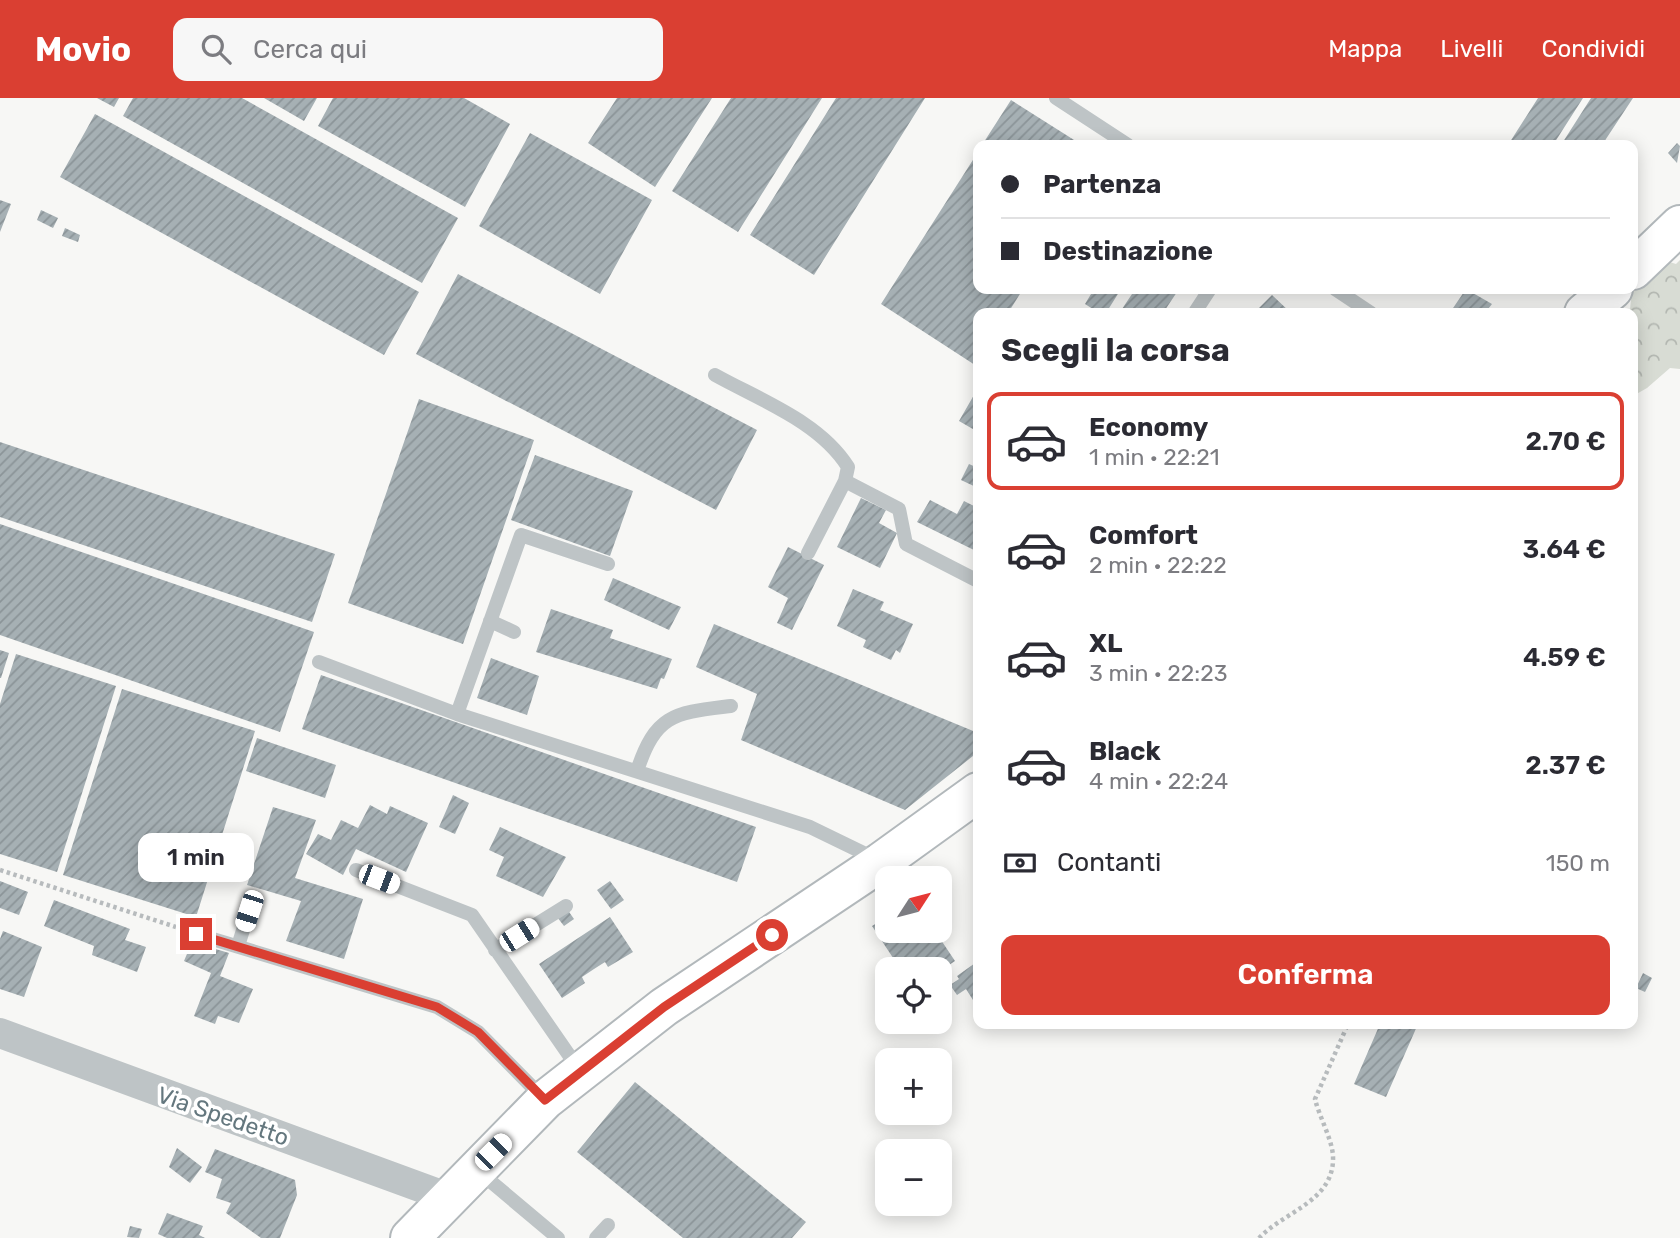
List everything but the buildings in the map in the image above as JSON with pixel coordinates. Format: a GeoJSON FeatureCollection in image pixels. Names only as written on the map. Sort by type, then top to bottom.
{"type":"FeatureCollection","features":[{"type":"Feature","properties":{"kind":"main road"},"geometry":{"type":"LineString","coordinates":[[1638,265],[1680,225]]}},
{"type":"Feature","properties":{"kind":"main road"},"geometry":{"type":"LineString","coordinates":[[1590,308],[1607,294]]}},
{"type":"Feature","properties":{"kind":"main road"},"geometry":{"type":"LineString","coordinates":[[410,1238],[447,1197],[545,1100],[664,1007],[881,862],[973,796]]}},
{"type":"Feature","properties":{"kind":"street","name":"Via Spedetto"},"geometry":{"type":"LineString","coordinates":[[0,1033],[447,1197]]}},
{"type":"Feature","properties":{"kind":"lane"},"geometry":{"type":"LineString","coordinates":[[1056,98],[1120,140]]}},
{"type":"Feature","properties":{"kind":"lane"},"geometry":{"type":"LineString","coordinates":[[1342,294],[1364,308]]}},
{"type":"Feature","properties":{"kind":"lane"},"geometry":{"type":"LineString","coordinates":[[715,375],[818,433],[836,447],[848,467],[845,481],[807,554]]}},
{"type":"Feature","properties":{"kind":"lane"},"geometry":{"type":"LineString","coordinates":[[845,481],[899,509],[906,544],[973,578]]}},
{"type":"Feature","properties":{"kind":"lane"},"geometry":{"type":"LineString","coordinates":[[457,714],[521,535],[608,564]]}},
{"type":"Feature","properties":{"kind":"lane"},"geometry":{"type":"LineString","coordinates":[[490,621],[514,632]]}},
{"type":"Feature","properties":{"kind":"lane"},"geometry":{"type":"LineString","coordinates":[[319,662],[457,714],[810,827],[881,862]]}},
{"type":"Feature","properties":{"kind":"lane"},"geometry":{"type":"LineString","coordinates":[[637,771],[645,746],[660,726],[681,713],[731,706]]}},
{"type":"Feature","properties":{"kind":"lane"},"geometry":{"type":"LineString","coordinates":[[356,870],[472,915],[581,1072]]}},
{"type":"Feature","properties":{"kind":"lane"},"geometry":{"type":"LineString","coordinates":[[495,950],[566,906]]}},
{"type":"Feature","properties":{"kind":"lane"},"geometry":{"type":"LineString","coordinates":[[238,946],[249,911]]}},
{"type":"Feature","properties":{"kind":"lane"},"geometry":{"type":"LineString","coordinates":[[196,934],[437,1007],[478,1032],[545,1100]]}},
{"type":"Feature","properties":{"kind":"lane"},"geometry":{"type":"LineString","coordinates":[[475,1169],[558,1238]]}},
{"type":"Feature","properties":{"kind":"lane"},"geometry":{"type":"LineString","coordinates":[[596,1238],[608,1225]]}},
{"type":"Feature","properties":{"kind":"path"},"geometry":{"type":"LineString","coordinates":[[0,870],[196,934]]}},
{"type":"Feature","properties":{"kind":"path"},"geometry":{"type":"LineString","coordinates":[[1259,1238],[1319,1196],[1330,1176],[1331,1146],[1315,1098],[1346,1029]]}},
{"type":"Feature","properties":{"kind":"green space"},"geometry":{"type":"Polygon","coordinates":[[[1660,259],[1676,264],[1680,260],[1680,369],[1670,368],[1638,393],[1638,308],[1630,308],[1632,294],[1638,294],[1638,283],[1660,259]]]}},
{"type":"Feature","properties":{"kind":"route"},"geometry":{"type":"LineString","coordinates":[[196,934],[437,1007],[478,1032],[545,1100],[664,1007],[772,935]]}}]}
